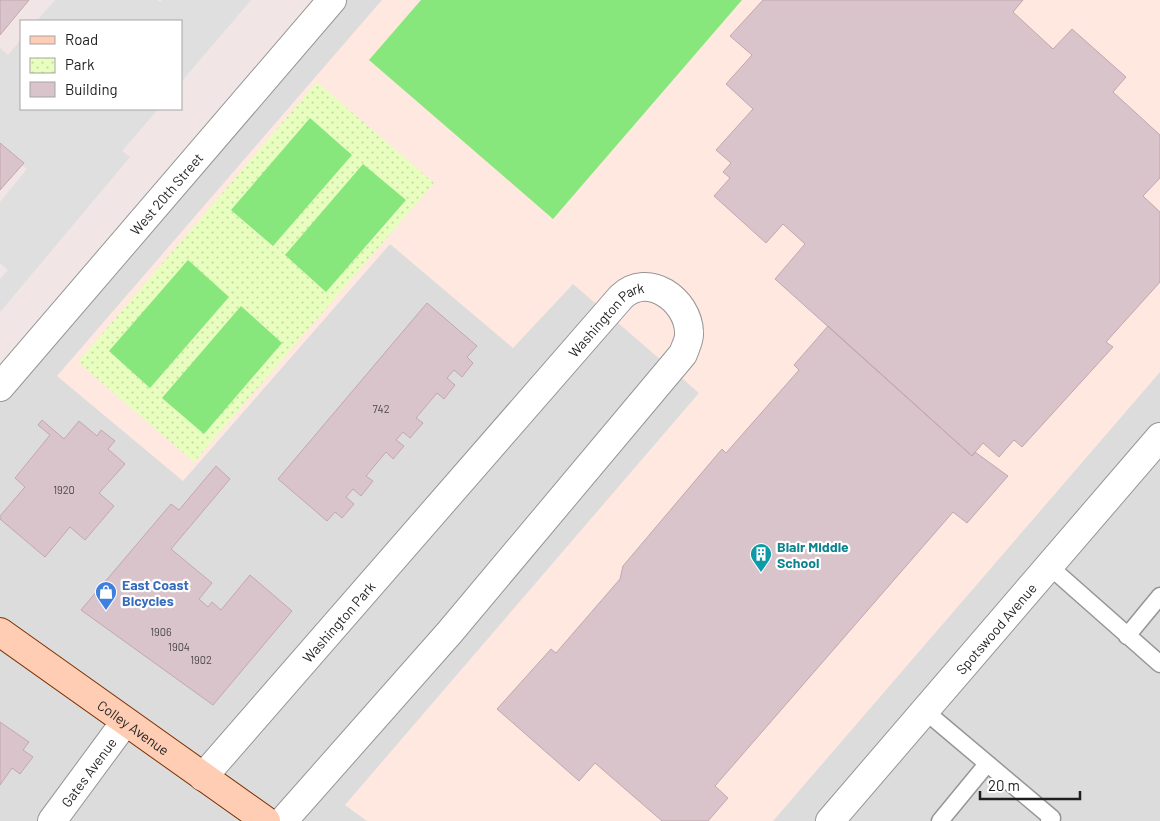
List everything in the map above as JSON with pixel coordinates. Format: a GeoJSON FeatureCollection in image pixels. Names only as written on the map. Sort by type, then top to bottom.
{"type":"FeatureCollection","features":[{"type":"Feature","properties":{"kind":"main road","name":"Colley Avenue"},"geometry":{"type":"LineString","coordinates":[[0,632],[266,821]]}},
{"type":"Feature","properties":{"kind":"street","name":"West 20th Street"},"geometry":{"type":"LineString","coordinates":[[0,387],[332,0]]}},
{"type":"Feature","properties":{"kind":"street","name":"Washington Park"},"geometry":{"type":"LineString","coordinates":[[203,777],[621,296],[626,291],[641,288],[655,288],[670,295],[681,306],[687,318],[690,334],[683,354],[450,632],[283,821]]}},
{"type":"Feature","properties":{"kind":"street","name":"Spotswood Avenue"},"geometry":{"type":"LineString","coordinates":[[830,821],[1160,437]]}},
{"type":"Feature","properties":{"kind":"street","name":"Gates Avenue"},"geometry":{"type":"LineString","coordinates":[[52,821],[125,722]]}},
{"type":"Feature","properties":{"kind":"lane"},"geometry":{"type":"LineString","coordinates":[[1049,566],[1160,664]]}},
{"type":"Feature","properties":{"kind":"lane"},"geometry":{"type":"LineString","coordinates":[[1127,636],[1160,596]]}},
{"type":"Feature","properties":{"kind":"lane"},"geometry":{"type":"LineString","coordinates":[[925,711],[1052,818],[1049,821]]}},
{"type":"Feature","properties":{"kind":"lane"},"geometry":{"type":"LineString","coordinates":[[940,821],[987,764]]}},
{"type":"Feature","properties":{"kind":"shaded area"},"geometry":{"type":"Polygon","coordinates":[[[55,0],[157,0],[160,2],[162,0],[251,0],[182,81],[182,20],[38,20],[55,0]]]}},
{"type":"Feature","properties":{"kind":"shaded area","name":"Blair Middle School"},"geometry":{"type":"Polygon","coordinates":[[[345,0],[1160,0],[1160,821],[0,821],[0,401],[345,0]]]}},
{"type":"Feature","properties":{"kind":"shaded area","name":"Blair Middle School"},"geometry":{"type":"Polygon","coordinates":[[[382,0],[1160,0],[1160,372],[773,821],[367,821],[345,805],[699,393],[573,284],[513,348],[390,244],[183,481],[57,376],[382,0]]]}},
{"type":"Feature","properties":{"kind":"shaded area"},"geometry":{"type":"Polygon","coordinates":[[[20,41],[20,110],[157,110],[122,151],[130,157],[0,312],[0,279],[8,270],[0,263],[0,202],[27,169],[0,146],[0,48],[8,55],[20,41]]]}},
{"type":"Feature","properties":{"kind":"green space"},"geometry":{"type":"Polygon","coordinates":[[[421,0],[742,0],[553,219],[369,60],[421,0]]]}},
{"type":"Feature","properties":{"kind":"green space"},"geometry":{"type":"Polygon","coordinates":[[[317,82],[434,183],[194,462],[78,362],[317,82]]]}},
{"type":"Feature","properties":{"kind":"green space"},"geometry":{"type":"Polygon","coordinates":[[[310,118],[352,155],[273,246],[231,210],[310,118]]]}},
{"type":"Feature","properties":{"kind":"green space"},"geometry":{"type":"Polygon","coordinates":[[[363,164],[406,200],[326,292],[285,255],[363,164]]]}},
{"type":"Feature","properties":{"kind":"green space"},"geometry":{"type":"Polygon","coordinates":[[[188,260],[229,297],[150,388],[109,351],[188,260]]]}},
{"type":"Feature","properties":{"kind":"green space"},"geometry":{"type":"Polygon","coordinates":[[[241,306],[282,343],[204,434],[162,398],[241,306]]]}},
{"type":"Feature","properties":{"kind":"building"},"geometry":{"type":"Polygon","coordinates":[[[0,0],[29,0],[0,35],[0,0]]]}},
{"type":"Feature","properties":{"kind":"building"},"geometry":{"type":"Polygon","coordinates":[[[763,0],[1023,0],[1013,12],[1053,49],[1072,29],[1126,77],[1113,92],[1160,135],[1160,178],[1143,196],[1160,212],[1160,282],[1106,342],[1113,347],[1022,447],[1014,440],[999,457],[983,443],[972,456],[775,279],[805,244],[783,224],[766,243],[714,196],[730,178],[723,172],[731,163],[716,150],[753,109],[726,84],[752,55],[730,36],[763,0]]]}},
{"type":"Feature","properties":{"kind":"building"},"geometry":{"type":"Polygon","coordinates":[[[0,143],[24,163],[0,190],[0,143]]]}},
{"type":"Feature","properties":{"kind":"building"},"geometry":{"type":"Polygon","coordinates":[[[427,303],[477,346],[467,357],[473,363],[462,377],[454,370],[447,378],[455,385],[444,399],[437,393],[416,418],[423,423],[410,438],[403,432],[396,440],[404,446],[393,459],[386,452],[366,476],[373,481],[361,496],[353,489],[346,497],[354,504],[342,518],[335,512],[327,521],[278,479],[427,303]]]}},
{"type":"Feature","properties":{"kind":"building","name":"Blair Middle School"},"geometry":{"type":"Polygon","coordinates":[[[828,326],[972,456],[975,452],[1008,476],[967,523],[953,512],[715,786],[728,798],[708,821],[662,821],[595,763],[579,781],[497,709],[551,649],[556,653],[620,579],[623,566],[722,449],[726,453],[799,370],[794,365],[828,326]]]}},
{"type":"Feature","properties":{"kind":"building"},"geometry":{"type":"Polygon","coordinates":[[[42,420],[64,439],[79,421],[97,436],[101,430],[115,441],[108,449],[125,464],[99,493],[114,506],[85,540],[70,527],[45,557],[0,519],[0,516],[25,487],[15,478],[50,435],[38,425],[42,420]]]}},
{"type":"Feature","properties":{"kind":"building"},"geometry":{"type":"Polygon","coordinates":[[[216,466],[230,479],[171,549],[212,583],[199,599],[208,607],[212,602],[221,610],[250,575],[292,611],[213,705],[81,610],[171,504],[179,510],[216,466]]]}},
{"type":"Feature","properties":{"kind":"building"},"geometry":{"type":"Polygon","coordinates":[[[0,722],[29,742],[23,750],[33,757],[20,774],[12,768],[0,785],[0,722]]]}},
{"type":"Feature","properties":{"kind":"place","name":"Blair Middle School"},"geometry":{"type":"Point","coordinates":[761,573]}},
{"type":"Feature","properties":{"kind":"place","name":"East Coast Bicycles"},"geometry":{"type":"Point","coordinates":[106,611]}}]}
